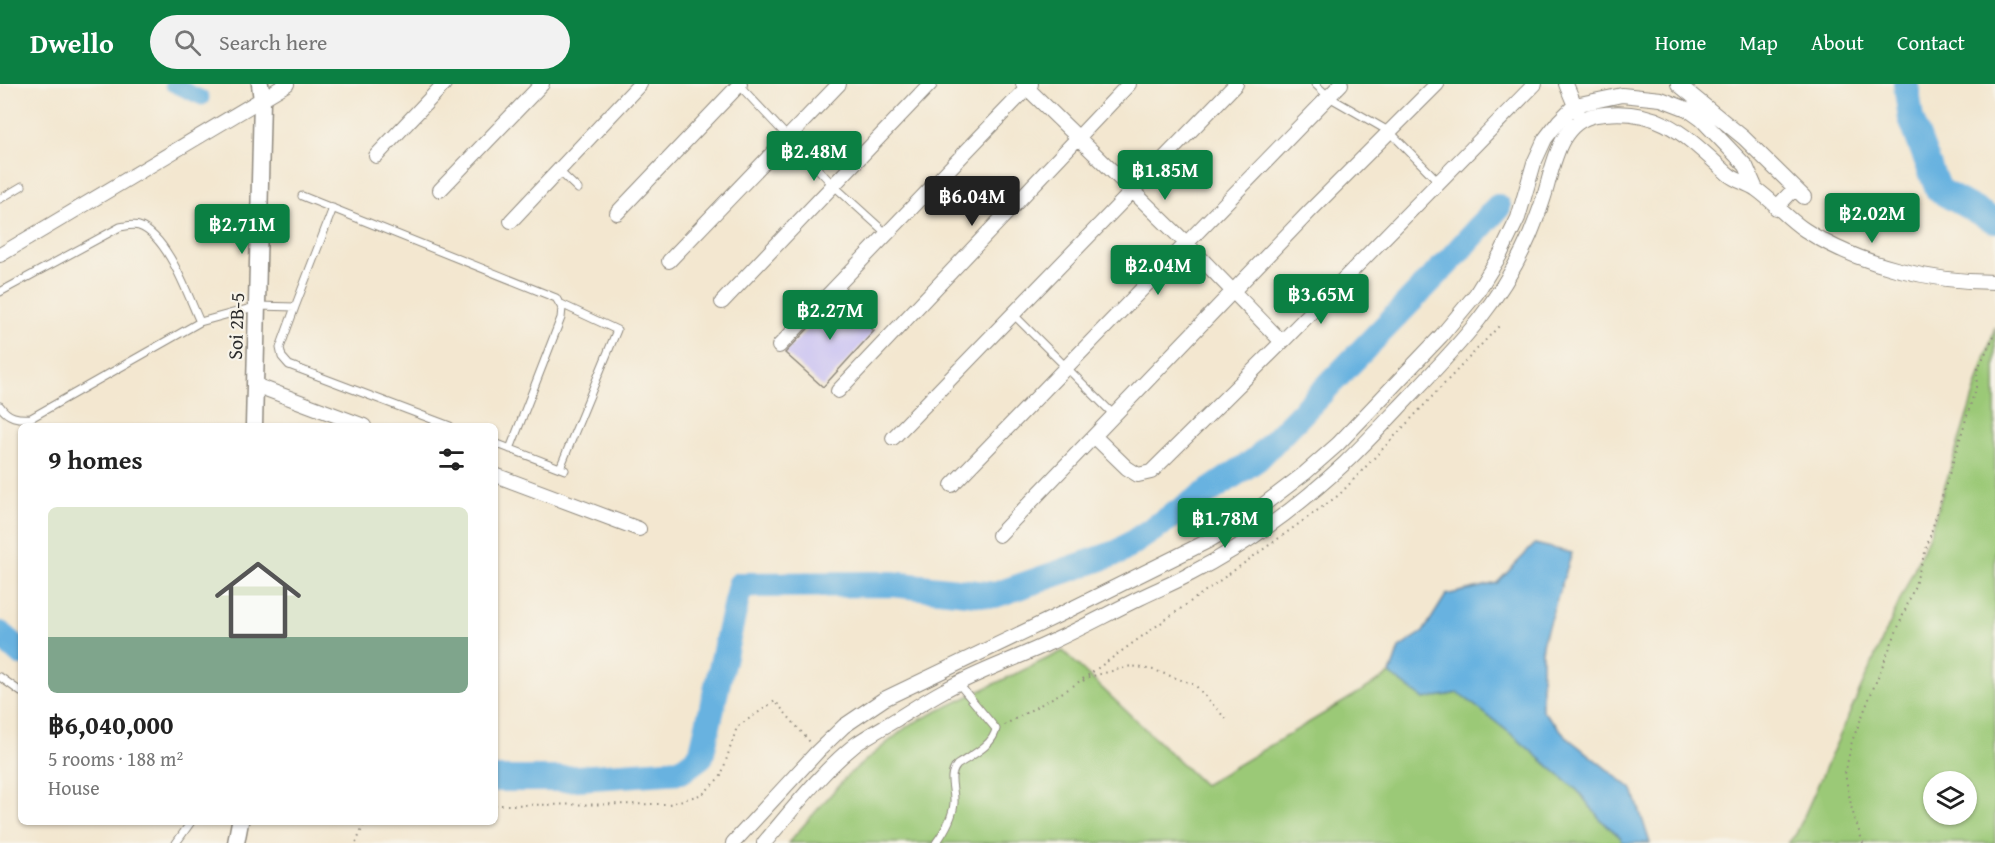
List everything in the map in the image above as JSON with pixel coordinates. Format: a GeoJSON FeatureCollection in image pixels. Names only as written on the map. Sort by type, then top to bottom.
{"type":"FeatureCollection","features":[{"type":"Feature","properties":{"kind":"street"},"geometry":{"type":"LineString","coordinates":[[0,255],[261,92],[287,84]]}},
{"type":"Feature","properties":{"kind":"street"},"geometry":{"type":"LineString","coordinates":[[376,156],[444,84]]}},
{"type":"Feature","properties":{"kind":"street"},"geometry":{"type":"LineString","coordinates":[[440,190],[542,84]]}},
{"type":"Feature","properties":{"kind":"street"},"geometry":{"type":"LineString","coordinates":[[511,221],[640,84]]}},
{"type":"Feature","properties":{"kind":"street"},"geometry":{"type":"LineString","coordinates":[[617,213],[739,84]]}},
{"type":"Feature","properties":{"kind":"street"},"geometry":{"type":"LineString","coordinates":[[669,261],[839,84]]}},
{"type":"Feature","properties":{"kind":"street"},"geometry":{"type":"LineString","coordinates":[[722,302],[930,84]]}},
{"type":"Feature","properties":{"kind":"street"},"geometry":{"type":"LineString","coordinates":[[838,391],[1129,84]]}},
{"type":"Feature","properties":{"kind":"street"},"geometry":{"type":"LineString","coordinates":[[893,438],[1236,84]]}},
{"type":"Feature","properties":{"kind":"street"},"geometry":{"type":"LineString","coordinates":[[952,485],[1341,84]]}},
{"type":"Feature","properties":{"kind":"street"},"geometry":{"type":"LineString","coordinates":[[999,535],[1232,291],[1437,84]]}},
{"type":"Feature","properties":{"kind":"street"},"geometry":{"type":"LineString","coordinates":[[1094,436],[1138,476],[1151,472],[1535,84]]}},
{"type":"Feature","properties":{"kind":"street"},"geometry":{"type":"LineString","coordinates":[[1566,84],[1580,120]]}},
{"type":"Feature","properties":{"kind":"street"},"geometry":{"type":"LineString","coordinates":[[1678,84],[1744,138],[1800,192],[1776,208]]}},
{"type":"Feature","properties":{"kind":"street"},"geometry":{"type":"LineString","coordinates":[[779,346],[1027,85],[1282,342]]}},
{"type":"Feature","properties":{"kind":"street","name":"Soi 2B-5"},"geometry":{"type":"LineString","coordinates":[[254,423],[261,92]]}},
{"type":"Feature","properties":{"kind":"street"},"geometry":{"type":"LineString","coordinates":[[733,843],[818,750],[844,726],[884,699],[1208,541],[1242,521],[1305,473],[1338,444],[1441,336],[1476,294],[1500,255],[1518,218],[1534,163],[1545,139],[1575,105],[1622,95],[1660,99],[1687,109],[1701,119],[1746,166],[1756,189]]}},
{"type":"Feature","properties":{"kind":"street"},"geometry":{"type":"LineString","coordinates":[[764,843],[831,767],[858,742],[947,688],[1052,642],[1190,574],[1246,542],[1313,492],[1348,460],[1460,344],[1489,309],[1513,270],[1531,232],[1546,191],[1555,156],[1564,138],[1580,120],[1613,114],[1633,114],[1652,118],[1687,137],[1732,178],[1756,189],[1806,231],[1877,263],[1913,274],[1995,282]]}},
{"type":"Feature","properties":{"kind":"street"},"geometry":{"type":"LineString","coordinates":[[255,386],[356,423]]}},
{"type":"Feature","properties":{"kind":"street"},"geometry":{"type":"LineString","coordinates":[[498,476],[639,529]]}},
{"type":"Feature","properties":{"kind":"street"},"geometry":{"type":"LineString","coordinates":[[236,843],[239,825]]}},
{"type":"Feature","properties":{"kind":"lane"},"geometry":{"type":"LineString","coordinates":[[739,84],[833,185],[887,234]]}},
{"type":"Feature","properties":{"kind":"lane"},"geometry":{"type":"LineString","coordinates":[[1315,84],[1329,97],[1390,132],[1440,182]]}},
{"type":"Feature","properties":{"kind":"lane"},"geometry":{"type":"LineString","coordinates":[[558,170],[578,189]]}},
{"type":"Feature","properties":{"kind":"lane"},"geometry":{"type":"LineString","coordinates":[[0,199],[22,186]]}},
{"type":"Feature","properties":{"kind":"lane"},"geometry":{"type":"LineString","coordinates":[[302,196],[556,298],[562,308],[561,318],[510,448]]}},
{"type":"Feature","properties":{"kind":"lane"},"geometry":{"type":"LineString","coordinates":[[333,208],[280,348],[282,357],[289,365],[442,423]]}},
{"type":"Feature","properties":{"kind":"lane"},"geometry":{"type":"LineString","coordinates":[[0,292],[120,227],[137,225],[162,244],[200,322]]}},
{"type":"Feature","properties":{"kind":"lane"},"geometry":{"type":"LineString","coordinates":[[498,444],[563,469],[617,330],[559,303]]}},
{"type":"Feature","properties":{"kind":"lane"},"geometry":{"type":"LineString","coordinates":[[0,406],[5,414],[18,419],[32,418],[200,322],[258,306],[295,307]]}},
{"type":"Feature","properties":{"kind":"lane"},"geometry":{"type":"LineString","coordinates":[[1013,314],[1114,415]]}},
{"type":"Feature","properties":{"kind":"lane"},"geometry":{"type":"LineString","coordinates":[[0,677],[18,690]]}},
{"type":"Feature","properties":{"kind":"lane"},"geometry":{"type":"LineString","coordinates":[[936,843],[949,820],[954,803],[951,779],[953,770],[989,743],[996,734],[996,729],[958,683]]}},
{"type":"Feature","properties":{"kind":"lane"},"geometry":{"type":"LineString","coordinates":[[176,843],[189,825]]}},
{"type":"Feature","properties":{"kind":"path"},"geometry":{"type":"LineString","coordinates":[[1863,843],[1852,810],[1845,774],[1852,741],[1914,588],[1976,387],[1978,368],[1995,334]]}},
{"type":"Feature","properties":{"kind":"path"},"geometry":{"type":"LineString","coordinates":[[996,729],[1089,677],[1131,666],[1154,670],[1195,685],[1226,719]]}},
{"type":"Feature","properties":{"kind":"path"},"geometry":{"type":"LineString","coordinates":[[498,805],[669,804],[703,794],[721,776],[737,727],[775,701],[818,750]]}},
{"type":"Feature","properties":{"kind":"path"},"geometry":{"type":"LineString","coordinates":[[356,843],[364,825]]}},
{"type":"Feature","properties":{"kind":"green space"},"geometry":{"type":"Polygon","coordinates":[[[1995,327],[1995,843],[1788,843],[1796,834],[1930,533],[1995,327]]]}},
{"type":"Feature","properties":{"kind":"green space"},"geometry":{"type":"Polygon","coordinates":[[[1063,651],[1204,785],[1390,674],[1424,699],[1459,693],[1578,791],[1623,843],[788,843],[848,775],[909,725],[1063,651]]]}},
{"type":"Feature","properties":{"kind":"water"},"geometry":{"type":"Polygon","coordinates":[[[1535,544],[1572,553],[1542,644],[1542,710],[1569,739],[1633,790],[1650,843],[1623,843],[1578,791],[1459,693],[1424,699],[1390,674],[1399,648],[1423,632],[1446,595],[1497,583],[1535,544]]]}},
{"type":"Feature","properties":{"kind":"building"},"geometry":{"type":"Polygon","coordinates":[[[842,293],[856,307],[852,311],[874,331],[823,387],[785,353],[842,293]]]}},
{"type":"Feature","properties":{"kind":"waterway"},"geometry":{"type":"LineString","coordinates":[[172,84],[202,98]]}},
{"type":"Feature","properties":{"kind":"waterway"},"geometry":{"type":"LineString","coordinates":[[1906,84],[1911,119],[1938,190],[1995,221]]}},
{"type":"Feature","properties":{"kind":"waterway"},"geometry":{"type":"LineString","coordinates":[[498,779],[563,779],[681,771],[701,756],[740,585],[892,584],[995,595],[1119,552],[1257,459],[1452,258],[1498,207]]}},
{"type":"Feature","properties":{"kind":"waterway"},"geometry":{"type":"LineString","coordinates":[[0,634],[18,650]]}}]}
